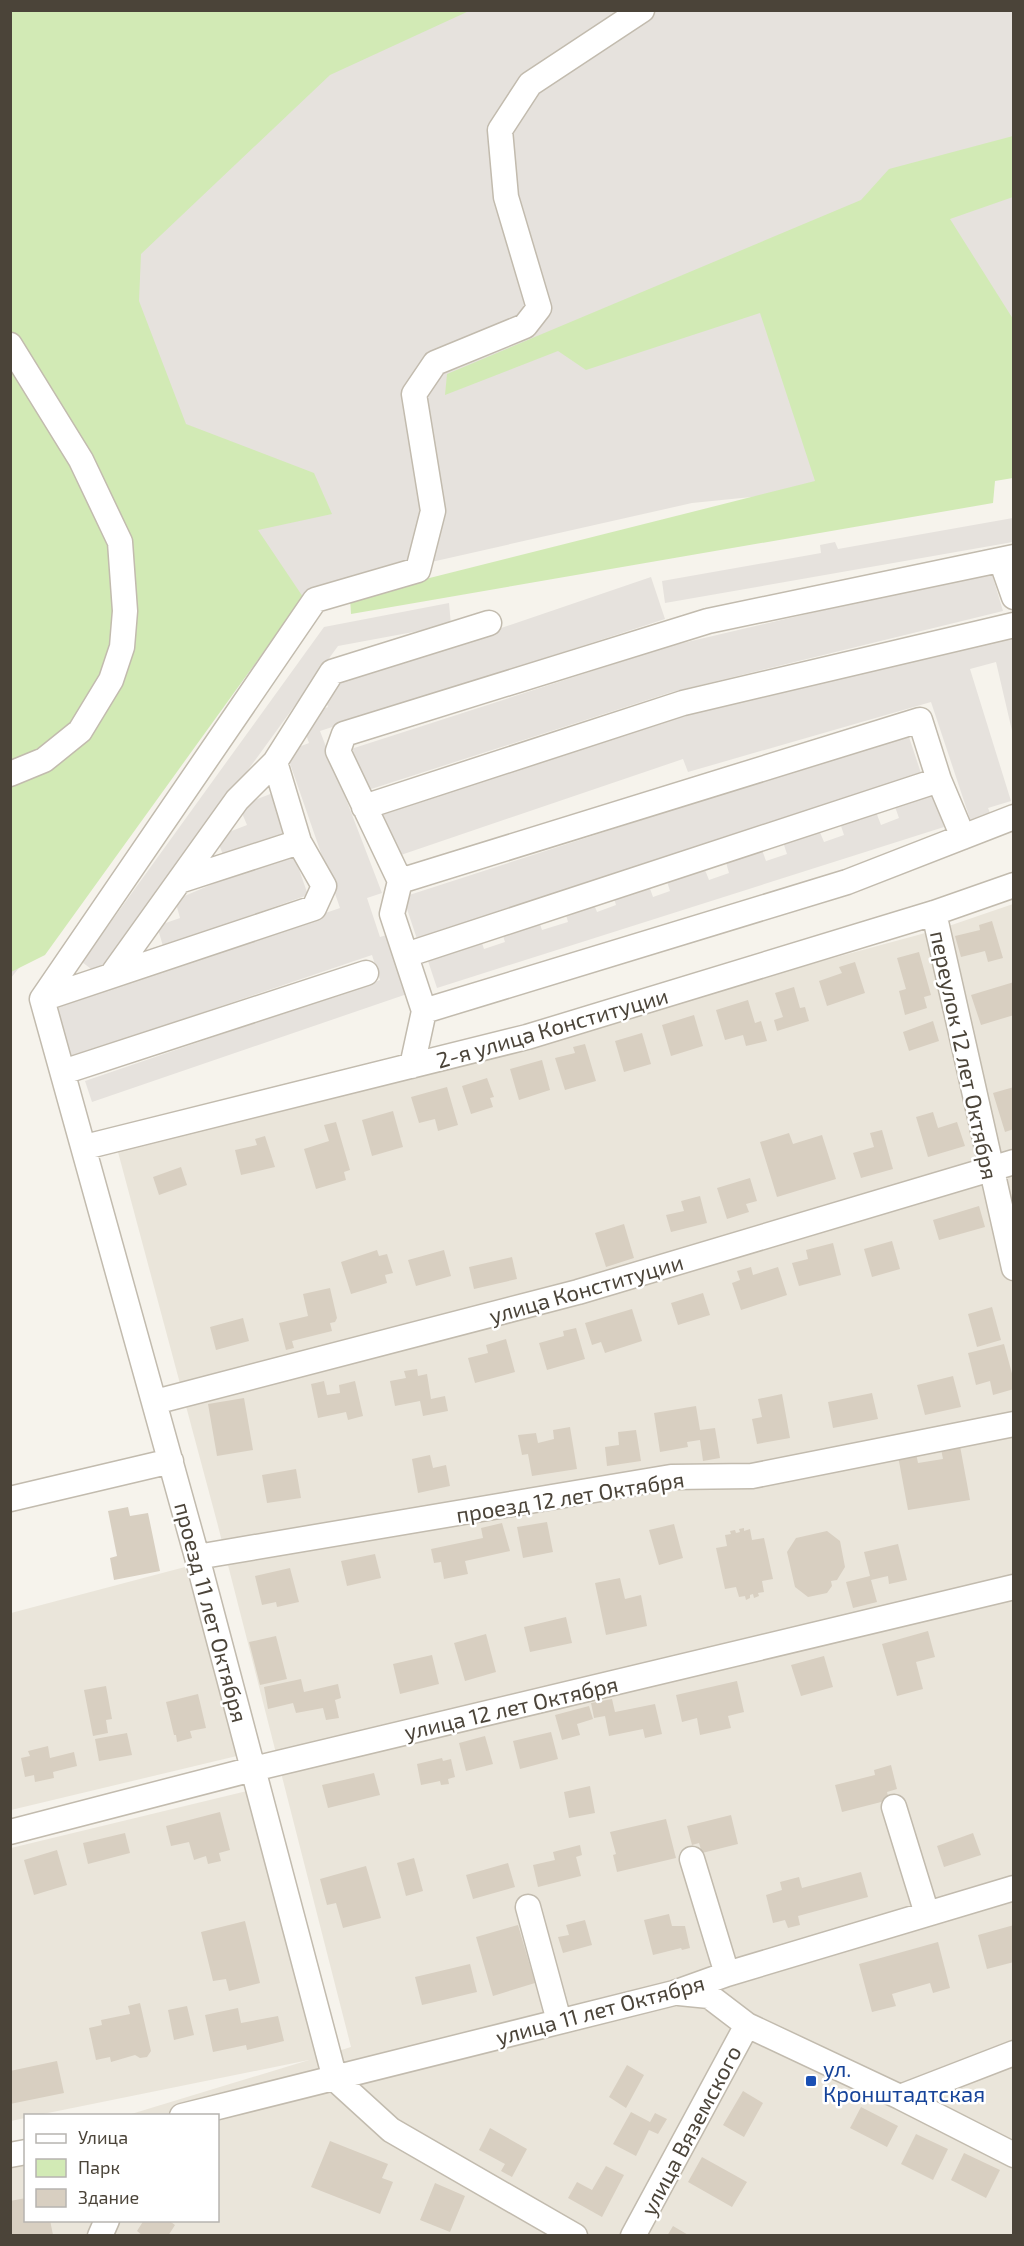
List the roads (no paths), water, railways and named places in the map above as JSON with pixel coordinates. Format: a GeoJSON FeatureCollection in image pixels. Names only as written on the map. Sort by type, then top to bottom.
{"type":"FeatureCollection","features":[{"type":"Feature","properties":{"kind":"street"},"geometry":{"type":"LineString","coordinates":[[42,999],[315,600],[418,570],[434,511],[414,394],[435,363],[525,326],[539,308],[506,197],[500,130],[530,84],[642,10]]}},
{"type":"Feature","properties":{"kind":"street"},"geometry":{"type":"LineString","coordinates":[[10,345],[81,460],[120,542],[125,610],[122,647],[111,680],[80,731],[44,760],[10,774]]}},
{"type":"Feature","properties":{"kind":"street"},"geometry":{"type":"LineString","coordinates":[[412,1066],[424,1011],[392,914],[400,881],[338,751],[344,734],[708,621],[1007,559],[1014,597]]}},
{"type":"Feature","properties":{"kind":"street"},"geometry":{"type":"LineString","coordinates":[[111,976],[237,800],[275,762],[332,672],[489,623]]}},
{"type":"Feature","properties":{"kind":"street"},"geometry":{"type":"LineString","coordinates":[[364,807],[682,704],[1014,625]]}},
{"type":"Feature","properties":{"kind":"street"},"geometry":{"type":"LineString","coordinates":[[400,881],[920,720],[939,780],[963,837]]}},
{"type":"Feature","properties":{"kind":"street"},"geometry":{"type":"LineString","coordinates":[[42,999],[314,908],[324,886],[299,842],[275,762]]}},
{"type":"Feature","properties":{"kind":"street"},"geometry":{"type":"LineString","coordinates":[[406,955],[939,780]]}},
{"type":"Feature","properties":{"kind":"street"},"geometry":{"type":"LineString","coordinates":[[424,1011],[847,882],[1014,817]]}},
{"type":"Feature","properties":{"kind":"street"},"geometry":{"type":"LineString","coordinates":[[179,881],[299,842]]}},
{"type":"Feature","properties":{"kind":"street","name":"2-я улица Конституции"},"geometry":{"type":"LineString","coordinates":[[85,1147],[527,1037],[934,912],[1014,885]]}},
{"type":"Feature","properties":{"kind":"street","name":"переулок 12 лет Октября"},"geometry":{"type":"LineString","coordinates":[[934,912],[990,1170],[1014,1268]]}},
{"type":"Feature","properties":{"kind":"street"},"geometry":{"type":"LineString","coordinates":[[63,1072],[366,973]]}},
{"type":"Feature","properties":{"kind":"street","name":"проезд 11 лет Октября"},"geometry":{"type":"LineString","coordinates":[[42,999],[198,1557],[334,2079]]}},
{"type":"Feature","properties":{"kind":"street","name":"улица Конституции"},"geometry":{"type":"LineString","coordinates":[[155,1402],[579,1292],[1014,1162]]}},
{"type":"Feature","properties":{"kind":"street","name":"проезд 12 лет Октября"},"geometry":{"type":"LineString","coordinates":[[198,1557],[671,1477],[752,1476],[1014,1425]]}},
{"type":"Feature","properties":{"kind":"street"},"geometry":{"type":"LineString","coordinates":[[10,1499],[171,1461]]}},
{"type":"Feature","properties":{"kind":"street","name":"улица 12 лет Октября"},"geometry":{"type":"LineString","coordinates":[[10,1832],[253,1769],[1014,1587]]}},
{"type":"Feature","properties":{"kind":"street"},"geometry":{"type":"LineString","coordinates":[[894,1807],[927,1914]]}},
{"type":"Feature","properties":{"kind":"street"},"geometry":{"type":"LineString","coordinates":[[692,1859],[727,1974]]}},
{"type":"Feature","properties":{"kind":"street","name":"улица 11 лет Октября"},"geometry":{"type":"LineString","coordinates":[[186,2114],[674,1993],[727,1974],[1014,1888]]}},
{"type":"Feature","properties":{"kind":"street"},"geometry":{"type":"LineString","coordinates":[[528,1907],[559,2021]]}},
{"type":"Feature","properties":{"kind":"street"},"geometry":{"type":"LineString","coordinates":[[674,1993],[708,1996],[747,2025],[900,2097],[1014,2155]]}},
{"type":"Feature","properties":{"kind":"street","name":"улица Вяземского"},"geometry":{"type":"LineString","coordinates":[[633,2235],[747,2025]]}},
{"type":"Feature","properties":{"kind":"street"},"geometry":{"type":"LineString","coordinates":[[900,2097],[1014,2053]]}},
{"type":"Feature","properties":{"kind":"street"},"geometry":{"type":"LineString","coordinates":[[334,2079],[391,2130],[575,2235]]}},
{"type":"Feature","properties":{"kind":"place","name":"ул. Кронштадтская"},"geometry":{"type":"Point","coordinates":[811,2081]}}]}
